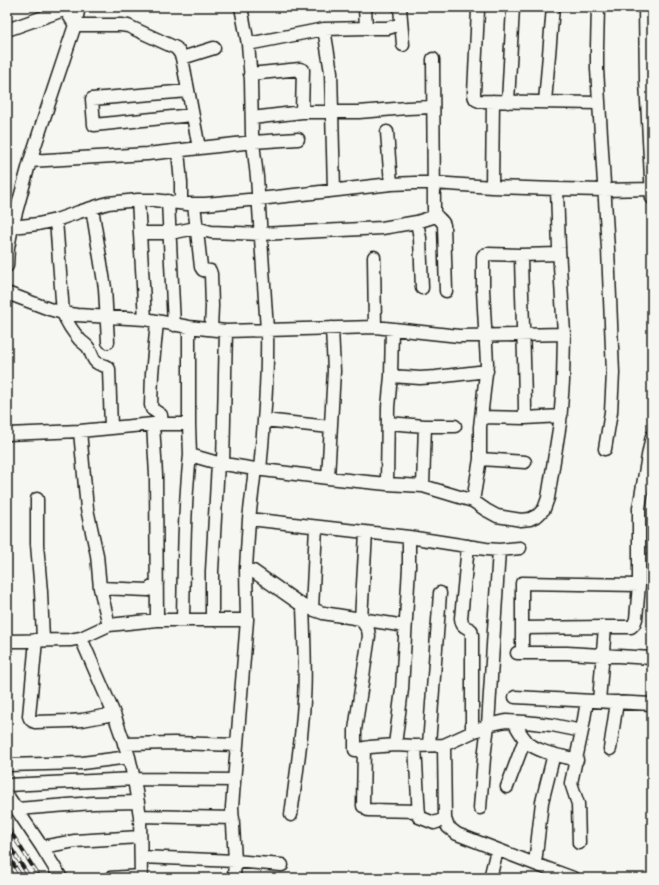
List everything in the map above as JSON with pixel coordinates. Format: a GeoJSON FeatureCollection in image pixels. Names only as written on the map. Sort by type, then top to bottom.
{"type":"FeatureCollection","features":[{"type":"Feature","properties":{"kind":"street"},"geometry":{"type":"LineString","coordinates":[[7,266],[10,226],[75,25],[79,7]]}},
{"type":"Feature","properties":{"kind":"street"},"geometry":{"type":"LineString","coordinates":[[234,878],[235,861],[232,807],[247,620],[246,568],[249,519],[258,470],[264,420],[267,348],[259,199],[253,142],[248,44],[241,7]]}},
{"type":"Feature","properties":{"kind":"street"},"geometry":{"type":"LineString","coordinates":[[365,7],[366,28]]}},
{"type":"Feature","properties":{"kind":"street"},"geometry":{"type":"LineString","coordinates":[[400,7],[403,45]]}},
{"type":"Feature","properties":{"kind":"street"},"geometry":{"type":"LineString","coordinates":[[508,102],[513,7]]}},
{"type":"Feature","properties":{"kind":"street"},"geometry":{"type":"LineString","coordinates":[[545,102],[553,7]]}},
{"type":"Feature","properties":{"kind":"street"},"geometry":{"type":"LineString","coordinates":[[598,7],[597,48],[613,373],[611,412],[605,449]]}},
{"type":"Feature","properties":{"kind":"street"},"geometry":{"type":"LineString","coordinates":[[10,226],[38,224],[56,220],[108,203],[154,200],[205,204],[391,184],[434,183],[492,187],[652,193],[644,7]]}},
{"type":"Feature","properties":{"kind":"street"},"geometry":{"type":"LineString","coordinates":[[7,30],[67,8],[75,25]]}},
{"type":"Feature","properties":{"kind":"street"},"geometry":{"type":"LineString","coordinates":[[478,10],[474,94],[474,98],[476,100],[508,102],[600,103]]}},
{"type":"Feature","properties":{"kind":"street"},"geometry":{"type":"LineString","coordinates":[[248,44],[324,29],[388,28],[401,24]]}},
{"type":"Feature","properties":{"kind":"street"},"geometry":{"type":"LineString","coordinates":[[75,25],[128,26],[176,48],[182,58],[198,148]]}},
{"type":"Feature","properties":{"kind":"street"},"geometry":{"type":"LineString","coordinates":[[324,29],[331,72],[334,190]]}},
{"type":"Feature","properties":{"kind":"street"},"geometry":{"type":"LineString","coordinates":[[182,58],[214,48]]}},
{"type":"Feature","properties":{"kind":"street"},"geometry":{"type":"LineString","coordinates":[[433,59],[434,212],[436,216],[443,221],[444,225],[446,291]]}},
{"type":"Feature","properties":{"kind":"street"},"geometry":{"type":"LineString","coordinates":[[250,74],[300,69],[303,70],[302,112]]}},
{"type":"Feature","properties":{"kind":"street"},"geometry":{"type":"LineString","coordinates":[[188,91],[92,99],[94,125],[192,115]]}},
{"type":"Feature","properties":{"kind":"street"},"geometry":{"type":"LineString","coordinates":[[492,101],[492,187]]}},
{"type":"Feature","properties":{"kind":"street"},"geometry":{"type":"LineString","coordinates":[[252,118],[302,112],[359,112],[433,107]]}},
{"type":"Feature","properties":{"kind":"street"},"geometry":{"type":"LineString","coordinates":[[387,132],[391,184]]}},
{"type":"Feature","properties":{"kind":"street"},"geometry":{"type":"LineString","coordinates":[[30,161],[105,157],[298,139]]}},
{"type":"Feature","properties":{"kind":"street"},"geometry":{"type":"LineString","coordinates":[[178,151],[181,203]]}},
{"type":"Feature","properties":{"kind":"street"},"geometry":{"type":"LineString","coordinates":[[190,455],[258,470],[387,484],[423,486],[472,501],[497,516],[521,520],[530,519],[538,515],[544,508],[548,498],[561,416],[564,334],[557,189]]}},
{"type":"Feature","properties":{"kind":"street"},"geometry":{"type":"LineString","coordinates":[[138,200],[140,233],[151,321],[151,406],[152,409],[161,415],[158,424],[156,475],[157,620]]}},
{"type":"Feature","properties":{"kind":"street"},"geometry":{"type":"LineString","coordinates":[[168,201],[174,325]]}},
{"type":"Feature","properties":{"kind":"street"},"geometry":{"type":"LineString","coordinates":[[194,204],[201,267],[202,270],[210,271],[211,274],[211,329]]}},
{"type":"Feature","properties":{"kind":"street"},"geometry":{"type":"LineString","coordinates":[[92,208],[104,281],[108,342]]}},
{"type":"Feature","properties":{"kind":"street"},"geometry":{"type":"LineString","coordinates":[[140,233],[170,233],[196,228],[212,232],[261,234],[382,228],[417,222],[436,216]]}},
{"type":"Feature","properties":{"kind":"street"},"geometry":{"type":"LineString","coordinates":[[56,220],[64,313],[72,330],[87,346],[95,361],[107,366],[109,369],[111,428]]}},
{"type":"Feature","properties":{"kind":"street"},"geometry":{"type":"LineString","coordinates":[[417,222],[420,238],[422,288]]}},
{"type":"Feature","properties":{"kind":"street"},"geometry":{"type":"LineString","coordinates":[[472,501],[480,459],[480,427],[487,371],[483,256],[484,254],[521,256],[559,254]]}},
{"type":"Feature","properties":{"kind":"street"},"geometry":{"type":"LineString","coordinates":[[521,256],[525,418]]}},
{"type":"Feature","properties":{"kind":"street"},"geometry":{"type":"LineString","coordinates":[[374,257],[375,327]]}},
{"type":"Feature","properties":{"kind":"street"},"geometry":{"type":"LineString","coordinates":[[7,293],[64,313],[117,317],[226,331],[375,327],[459,336],[564,334]]}},
{"type":"Feature","properties":{"kind":"street"},"geometry":{"type":"LineString","coordinates":[[183,620],[187,492],[190,455],[189,327]]}},
{"type":"Feature","properties":{"kind":"street"},"geometry":{"type":"LineString","coordinates":[[328,478],[334,371],[332,328]]}},
{"type":"Feature","properties":{"kind":"street"},"geometry":{"type":"LineString","coordinates":[[387,484],[388,407],[391,376],[392,329]]}},
{"type":"Feature","properties":{"kind":"street"},"geometry":{"type":"LineString","coordinates":[[212,620],[213,549],[221,463],[226,331]]}},
{"type":"Feature","properties":{"kind":"street"},"geometry":{"type":"LineString","coordinates":[[391,376],[420,378],[487,371]]}},
{"type":"Feature","properties":{"kind":"street"},"geometry":{"type":"LineString","coordinates":[[482,416],[525,418],[561,416]]}},
{"type":"Feature","properties":{"kind":"street"},"geometry":{"type":"LineString","coordinates":[[264,420],[330,427]]}},
{"type":"Feature","properties":{"kind":"street"},"geometry":{"type":"LineString","coordinates":[[388,423],[425,426],[455,426]]}},
{"type":"Feature","properties":{"kind":"street"},"geometry":{"type":"LineString","coordinates":[[7,434],[80,431],[158,424],[189,424]]}},
{"type":"Feature","properties":{"kind":"street"},"geometry":{"type":"LineString","coordinates":[[423,486],[425,426]]}},
{"type":"Feature","properties":{"kind":"street"},"geometry":{"type":"LineString","coordinates":[[80,431],[87,509],[97,555],[100,588],[109,625]]}},
{"type":"Feature","properties":{"kind":"street"},"geometry":{"type":"LineString","coordinates":[[522,628],[630,627],[634,624],[636,619],[639,585],[640,508],[652,436]]}},
{"type":"Feature","properties":{"kind":"street"},"geometry":{"type":"LineString","coordinates":[[480,459],[525,462]]}},
{"type":"Feature","properties":{"kind":"street"},"geometry":{"type":"LineString","coordinates":[[37,499],[37,544],[41,592],[39,640],[29,716],[30,719],[31,721],[35,722],[70,722],[114,714]]}},
{"type":"Feature","properties":{"kind":"street"},"geometry":{"type":"LineString","coordinates":[[249,519],[408,537],[499,550],[520,548]]}},
{"type":"Feature","properties":{"kind":"street"},"geometry":{"type":"LineString","coordinates":[[291,815],[302,724],[307,607],[316,527]]}},
{"type":"Feature","properties":{"kind":"street"},"geometry":{"type":"LineString","coordinates":[[366,533],[361,619],[368,630],[369,636],[355,730],[355,750],[395,745],[429,746],[444,744],[488,725],[506,722],[552,725],[582,731]]}},
{"type":"Feature","properties":{"kind":"street"},"geometry":{"type":"LineString","coordinates":[[395,745],[402,689],[408,537]]}},
{"type":"Feature","properties":{"kind":"street"},"geometry":{"type":"LineString","coordinates":[[468,546],[461,618],[462,624],[471,630],[472,634],[472,732]]}},
{"type":"Feature","properties":{"kind":"street"},"geometry":{"type":"LineString","coordinates":[[480,808],[488,725],[499,550]]}},
{"type":"Feature","properties":{"kind":"street"},"geometry":{"type":"LineString","coordinates":[[246,568],[253,571],[307,607],[323,613],[405,626]]}},
{"type":"Feature","properties":{"kind":"street"},"geometry":{"type":"LineString","coordinates":[[100,588],[148,590],[157,583]]}},
{"type":"Feature","properties":{"kind":"street"},"geometry":{"type":"LineString","coordinates":[[639,585],[522,583],[522,649],[520,653],[567,653],[652,658]]}},
{"type":"Feature","properties":{"kind":"street"},"geometry":{"type":"LineString","coordinates":[[429,746],[440,593]]}},
{"type":"Feature","properties":{"kind":"street"},"geometry":{"type":"LineString","coordinates":[[7,641],[70,640],[81,638],[109,625],[157,620],[247,620]]}},
{"type":"Feature","properties":{"kind":"street"},"geometry":{"type":"LineString","coordinates":[[599,701],[605,627]]}},
{"type":"Feature","properties":{"kind":"street"},"geometry":{"type":"LineString","coordinates":[[81,638],[114,714],[129,757],[140,816],[141,877],[110,878]]}},
{"type":"Feature","properties":{"kind":"street"},"geometry":{"type":"LineString","coordinates":[[515,696],[652,704]]}},
{"type":"Feature","properties":{"kind":"street"},"geometry":{"type":"LineString","coordinates":[[579,843],[578,804],[572,783],[586,701]]}},
{"type":"Feature","properties":{"kind":"street"},"geometry":{"type":"LineString","coordinates":[[610,749],[617,702]]}},
{"type":"Feature","properties":{"kind":"street"},"geometry":{"type":"LineString","coordinates":[[514,722],[520,734],[539,750],[577,760]]}},
{"type":"Feature","properties":{"kind":"street"},"geometry":{"type":"LineString","coordinates":[[507,787],[525,739]]}},
{"type":"Feature","properties":{"kind":"street"},"geometry":{"type":"LineString","coordinates":[[124,744],[237,744]]}},
{"type":"Feature","properties":{"kind":"street"},"geometry":{"type":"LineString","coordinates":[[444,744],[445,819],[448,827],[457,834],[573,878]]}},
{"type":"Feature","properties":{"kind":"street"},"geometry":{"type":"LineString","coordinates":[[415,746],[419,817],[434,823],[445,819]]}},
{"type":"Feature","properties":{"kind":"street"},"geometry":{"type":"LineString","coordinates":[[364,748],[366,808],[419,811]]}},
{"type":"Feature","properties":{"kind":"street"},"geometry":{"type":"LineString","coordinates":[[535,864],[542,802],[554,754]]}},
{"type":"Feature","properties":{"kind":"street"},"geometry":{"type":"LineString","coordinates":[[61,878],[7,795],[7,766],[82,763],[129,757]]}},
{"type":"Feature","properties":{"kind":"street"},"geometry":{"type":"LineString","coordinates":[[7,785],[134,779],[234,780]]}},
{"type":"Feature","properties":{"kind":"street"},"geometry":{"type":"LineString","coordinates":[[17,809],[93,803],[138,802]]}},
{"type":"Feature","properties":{"kind":"street"},"geometry":{"type":"LineString","coordinates":[[140,816],[233,818]]}},
{"type":"Feature","properties":{"kind":"street"},"geometry":{"type":"LineString","coordinates":[[42,847],[76,841],[140,837]]}},
{"type":"Feature","properties":{"kind":"street"},"geometry":{"type":"LineString","coordinates":[[490,878],[497,850]]}},
{"type":"Feature","properties":{"kind":"street"},"geometry":{"type":"LineString","coordinates":[[141,857],[235,861],[282,865]]}},
{"type":"Feature","properties":{"kind":"railway"},"geometry":{"type":"LineString","coordinates":[[7,826],[40,878]]}},
{"type":"Feature","properties":{"kind":"railway"},"geometry":{"type":"LineString","coordinates":[[7,842],[30,878]]}},
{"type":"Feature","properties":{"kind":"railway"},"geometry":{"type":"LineString","coordinates":[[7,854],[22,878]]}}]}
